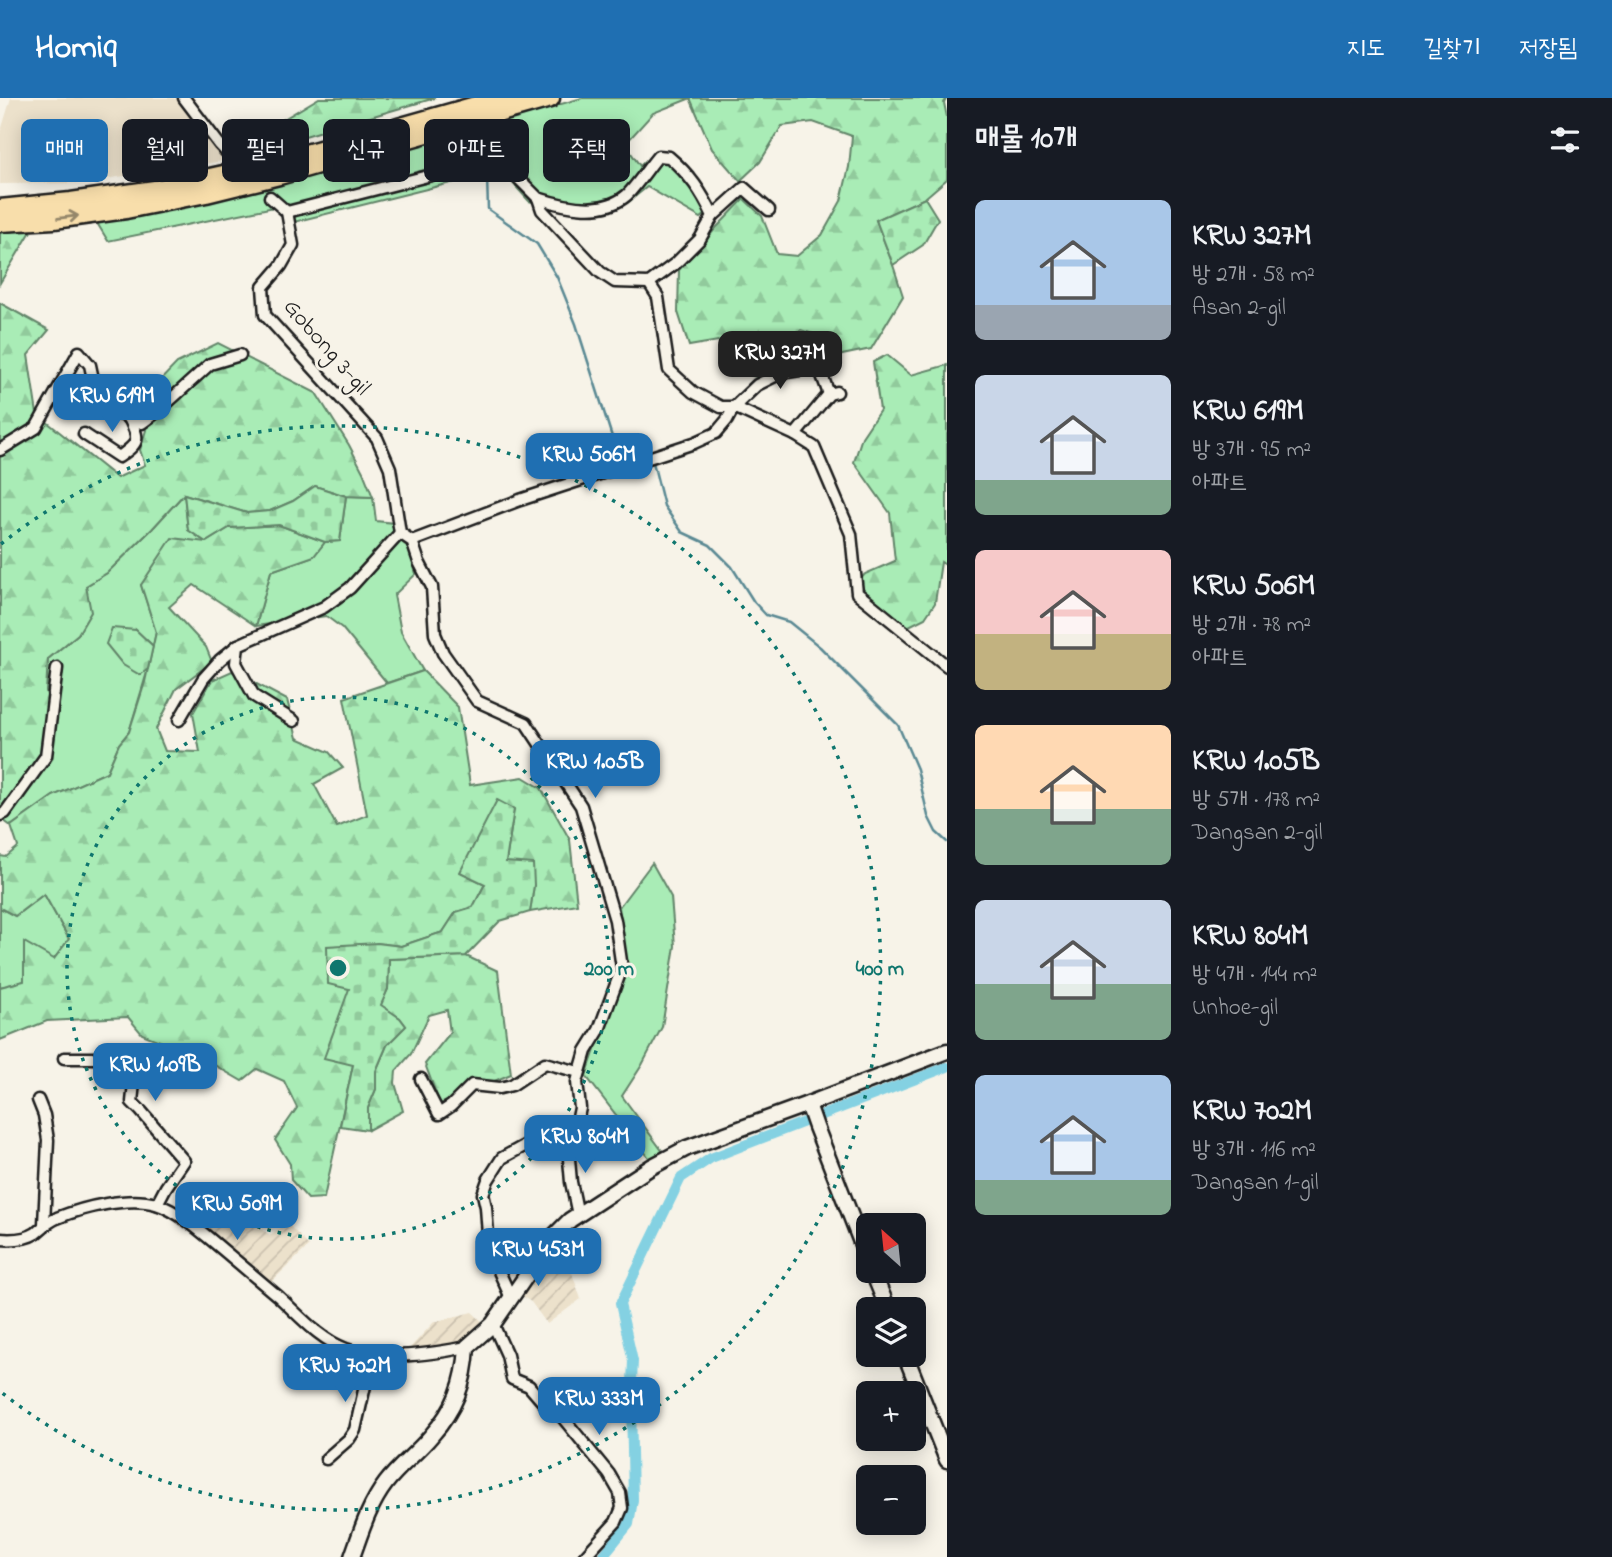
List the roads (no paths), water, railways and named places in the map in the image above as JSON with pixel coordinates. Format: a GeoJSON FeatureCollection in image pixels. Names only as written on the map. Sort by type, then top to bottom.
{"type":"FeatureCollection","features":[{"type":"Feature","properties":{"kind":"highway"},"geometry":{"type":"LineString","coordinates":[[0,209],[155,190],[260,167],[504,98]]}},
{"type":"Feature","properties":{"kind":"highway"},"geometry":{"type":"LineString","coordinates":[[0,222],[90,214],[206,193],[550,98]]}},
{"type":"Feature","properties":{"kind":"street"},"geometry":{"type":"LineString","coordinates":[[187,98],[222,147]]}},
{"type":"Feature","properties":{"kind":"street"},"geometry":{"type":"LineString","coordinates":[[270,197],[286,212],[498,158],[538,198],[559,205],[590,208],[613,204],[627,195],[658,156],[669,157],[686,172],[704,196],[713,216]]}},
{"type":"Feature","properties":{"kind":"street"},"geometry":{"type":"LineString","coordinates":[[538,198],[542,210],[600,272],[614,282],[649,284],[676,263],[700,239],[713,216],[744,188],[769,210]]}},
{"type":"Feature","properties":{"kind":"street","name":"Gobong 3-gil"},"geometry":{"type":"LineString","coordinates":[[286,212],[293,245],[281,266],[263,287],[265,316],[377,438],[390,468],[400,533]]}},
{"type":"Feature","properties":{"kind":"street"},"geometry":{"type":"LineString","coordinates":[[649,284],[658,297],[669,370],[693,392],[721,407],[734,407],[796,435],[814,447],[851,534],[856,593],[947,666]]}},
{"type":"Feature","properties":{"kind":"street"},"geometry":{"type":"LineString","coordinates":[[0,450],[36,428],[79,352],[90,365],[96,393],[115,412],[142,423],[210,364],[240,355]]}},
{"type":"Feature","properties":{"kind":"street"},"geometry":{"type":"LineString","coordinates":[[412,541],[520,500],[694,443],[716,433],[734,407],[757,385],[781,373],[820,370],[833,393],[796,435]]}},
{"type":"Feature","properties":{"kind":"street"},"geometry":{"type":"LineString","coordinates":[[84,434],[119,457],[136,443],[137,434],[129,418]]}},
{"type":"Feature","properties":{"kind":"street"},"geometry":{"type":"LineString","coordinates":[[179,720],[203,679],[238,645],[324,607],[350,588],[400,533],[412,541],[419,562],[432,586],[435,634],[443,653],[477,701],[526,723],[581,806],[615,920],[622,968],[599,1030],[586,1051],[577,1082],[580,1108],[569,1159],[571,1182],[579,1214]]}},
{"type":"Feature","properties":{"kind":"street"},"geometry":{"type":"LineString","coordinates":[[238,645],[236,663],[254,696],[294,721]]}},
{"type":"Feature","properties":{"kind":"street"},"geometry":{"type":"LineString","coordinates":[[0,815],[5,813],[46,756],[57,668]]}},
{"type":"Feature","properties":{"kind":"street"},"geometry":{"type":"LineString","coordinates":[[0,1239],[18,1240],[34,1234],[44,1224],[59,1217],[108,1204],[132,1201],[157,1205],[184,1219],[320,1334],[349,1350],[372,1355],[439,1353],[467,1347],[493,1324],[553,1237],[579,1214],[651,1167],[687,1148],[809,1107],[947,1051]]}},
{"type":"Feature","properties":{"kind":"street"},"geometry":{"type":"LineString","coordinates":[[64,1058],[100,1058],[131,1063],[134,1083],[132,1102],[184,1161],[157,1205]]}},
{"type":"Feature","properties":{"kind":"street"},"geometry":{"type":"LineString","coordinates":[[421,1079],[439,1114],[472,1085],[500,1088],[512,1085],[545,1063],[579,1072]]}},
{"type":"Feature","properties":{"kind":"street"},"geometry":{"type":"LineString","coordinates":[[38,1100],[44,1115],[48,1140],[44,1224]]}},
{"type":"Feature","properties":{"kind":"street"},"geometry":{"type":"LineString","coordinates":[[809,1107],[856,1229]]}},
{"type":"Feature","properties":{"kind":"street"},"geometry":{"type":"LineString","coordinates":[[511,1298],[489,1249],[483,1194],[488,1180],[502,1158],[524,1146],[541,1139],[573,1135]]}},
{"type":"Feature","properties":{"kind":"street"},"geometry":{"type":"LineString","coordinates":[[493,1324],[507,1355],[512,1379],[529,1386],[542,1401],[559,1413],[609,1474],[620,1493],[622,1508],[616,1522],[583,1557]]}},
{"type":"Feature","properties":{"kind":"street"},"geometry":{"type":"LineString","coordinates":[[352,1557],[373,1501],[387,1481],[431,1437],[456,1400],[465,1370],[467,1347]]}},
{"type":"Feature","properties":{"kind":"street"},"geometry":{"type":"LineString","coordinates":[[327,1459],[355,1430],[372,1355]]}},
{"type":"Feature","properties":{"kind":"street"},"geometry":{"type":"LineString","coordinates":[[910,1367],[947,1460]]}},
{"type":"Feature","properties":{"kind":"waterway"},"geometry":{"type":"LineString","coordinates":[[487,182],[488,209],[537,244],[557,277],[576,324],[612,437]]}},
{"type":"Feature","properties":{"kind":"waterway"},"geometry":{"type":"LineString","coordinates":[[640,465],[653,462],[664,506],[682,532],[710,545],[732,567],[754,602],[766,615],[789,622],[820,647],[898,725],[917,769],[928,816],[936,832],[947,842]]}},
{"type":"Feature","properties":{"kind":"waterway"},"geometry":{"type":"LineString","coordinates":[[602,1557],[629,1524],[633,1500],[633,1361],[620,1304],[681,1178],[711,1158],[947,1067]]}}]}
